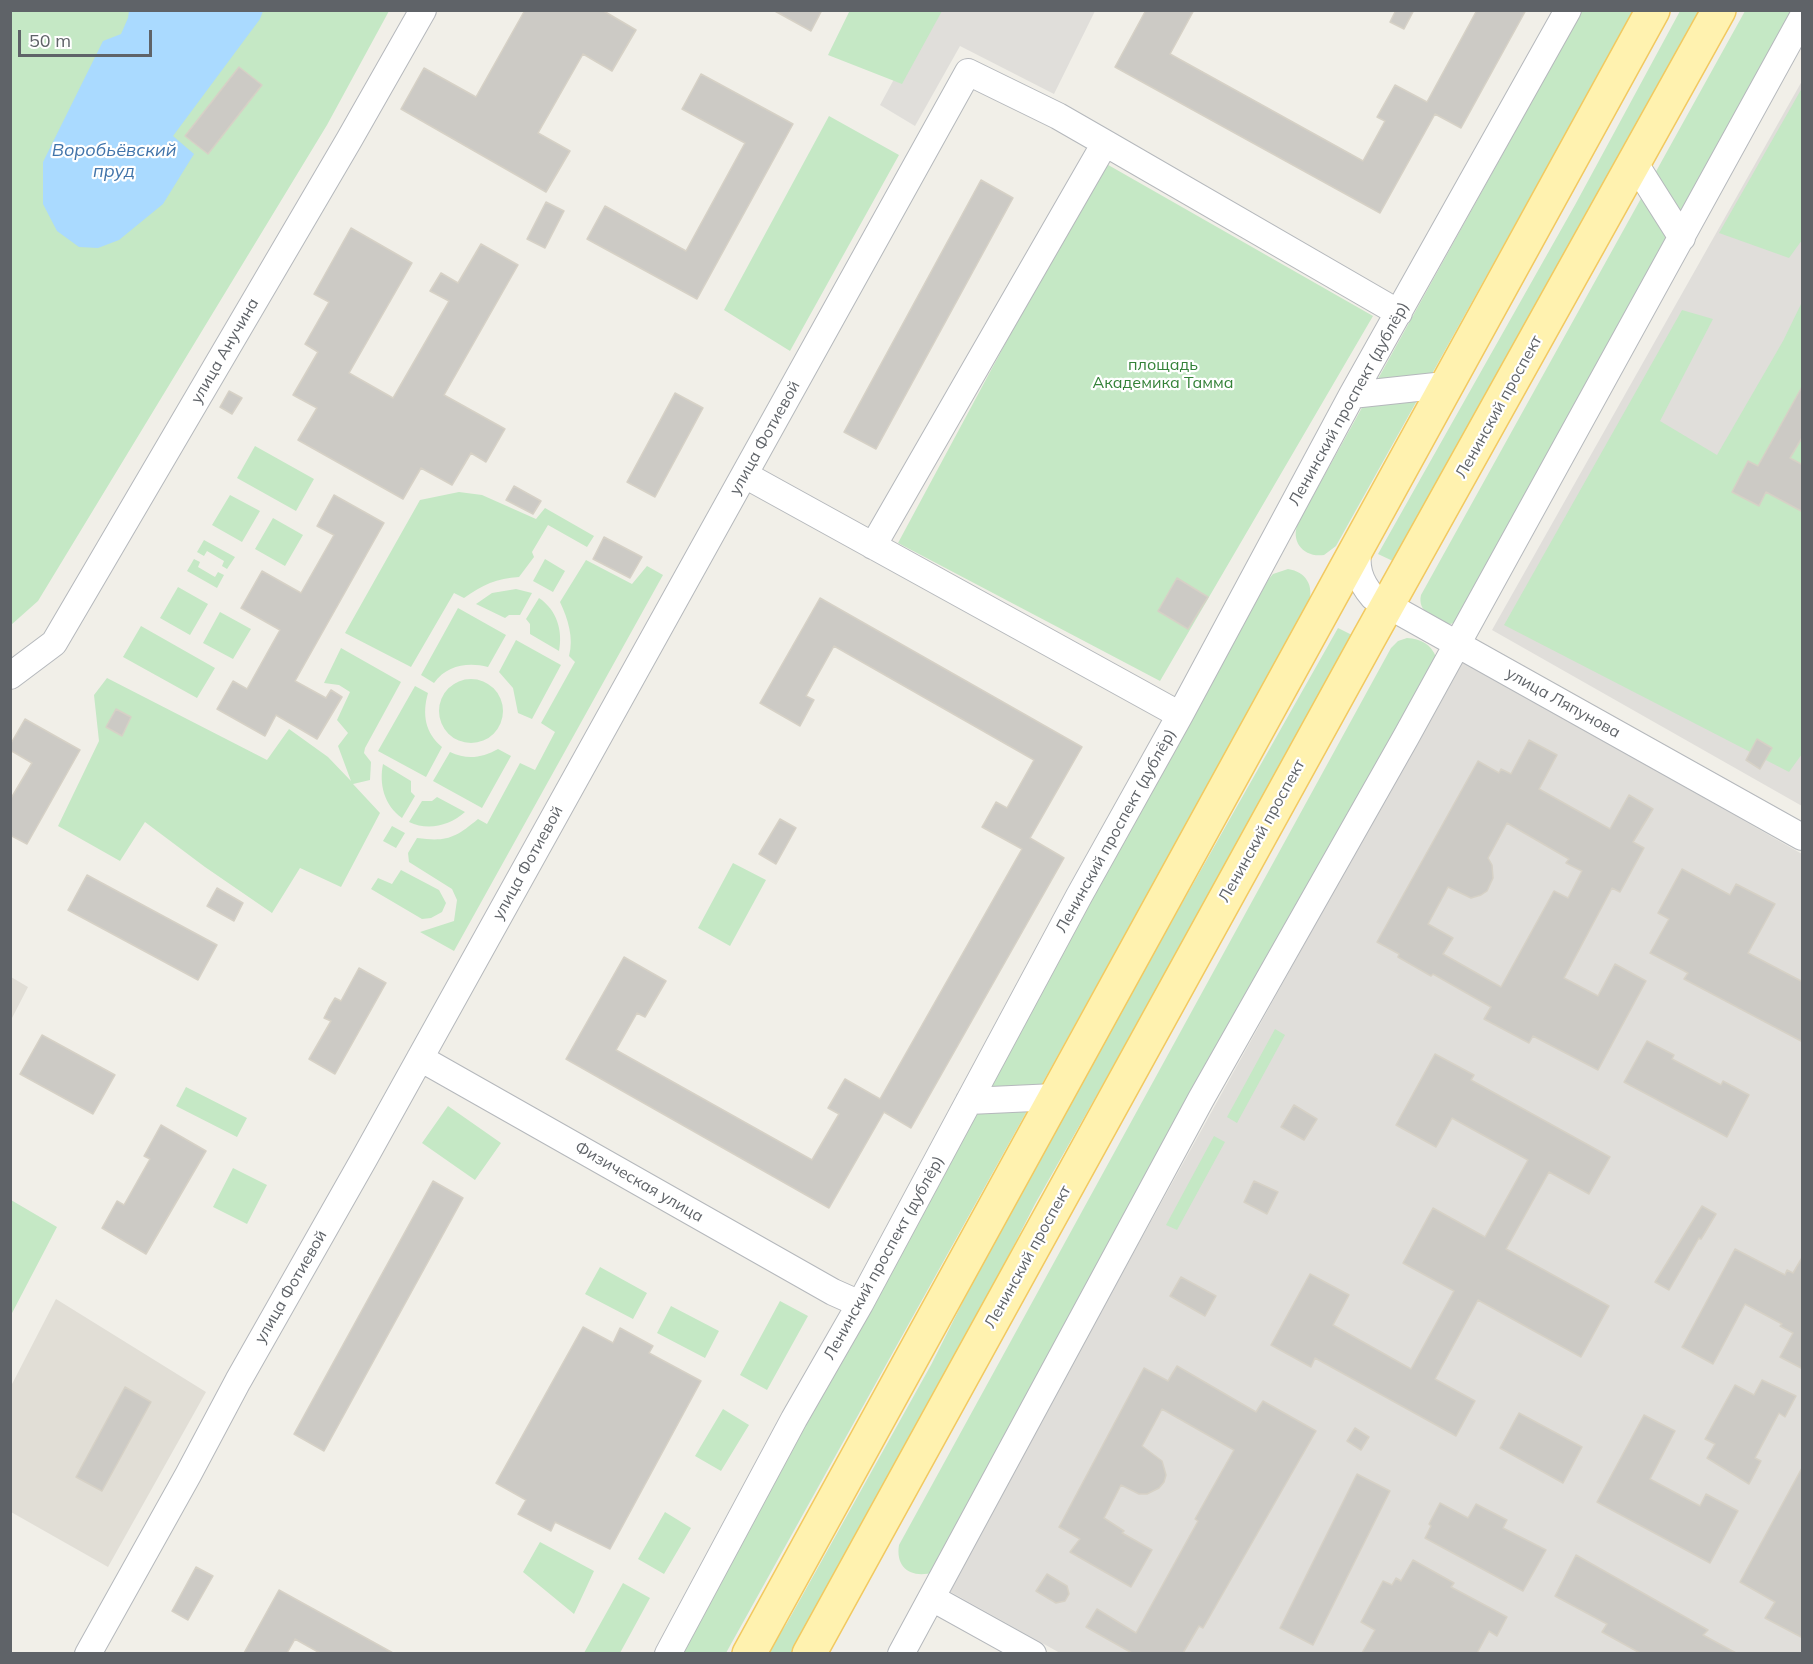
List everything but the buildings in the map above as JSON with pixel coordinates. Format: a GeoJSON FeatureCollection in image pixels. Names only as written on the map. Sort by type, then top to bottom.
{"type":"FeatureCollection","features":[{"type":"Feature","properties":{"kind":"main road"},"geometry":{"type":"LineString","coordinates":[[750,1653],[1653,10]]}},
{"type":"Feature","properties":{"kind":"main road","name":"Ленинский проспект"},"geometry":{"type":"LineString","coordinates":[[809,1653],[1719,10]]}},
{"type":"Feature","properties":{"kind":"street","name":"улица Анучина"},"geometry":{"type":"LineString","coordinates":[[10,676],[54,643],[423,10]]}},
{"type":"Feature","properties":{"kind":"street","name":"Ленинский проспект (дублёр)"},"geometry":{"type":"LineString","coordinates":[[668,1653],[794,1419],[860,1304],[1352,395],[1568,10]]}},
{"type":"Feature","properties":{"kind":"street"},"geometry":{"type":"LineString","coordinates":[[901,1653],[1201,1099],[1458,644],[1803,18]]}},
{"type":"Feature","properties":{"kind":"street","name":"улица Фотиевой"},"geometry":{"type":"LineString","coordinates":[[88,1653],[968,72],[1058,116],[1105,143]]}},
{"type":"Feature","properties":{"kind":"street"},"geometry":{"type":"LineString","coordinates":[[873,546],[1105,143],[1399,313]]}},
{"type":"Feature","properties":{"kind":"street"},"geometry":{"type":"LineString","coordinates":[[1635,162],[1682,238]]}},
{"type":"Feature","properties":{"kind":"street"},"geometry":{"type":"LineString","coordinates":[[1352,395],[1445,385]]}},
{"type":"Feature","properties":{"kind":"street"},"geometry":{"type":"LineString","coordinates":[[745,475],[1179,715]]}},
{"type":"Feature","properties":{"kind":"street","name":"улица Ляпунова"},"geometry":{"type":"LineString","coordinates":[[1359,545],[1358,573],[1373,597],[1803,837]]}},
{"type":"Feature","properties":{"kind":"street","name":"Физическая улица"},"geometry":{"type":"LineString","coordinates":[[420,1058],[824,1287],[860,1304]]}},
{"type":"Feature","properties":{"kind":"street"},"geometry":{"type":"LineString","coordinates":[[969,1101],[1055,1097]]}},
{"type":"Feature","properties":{"kind":"street"},"geometry":{"type":"LineString","coordinates":[[932,1598],[1034,1653]]}},
{"type":"Feature","properties":{"kind":"shaded area"},"geometry":{"type":"Polygon","coordinates":[[[931,11],[1095,11],[1054,94],[960,46],[915,126],[880,105],[931,11]]]}},
{"type":"Feature","properties":{"kind":"shaded area"},"geometry":{"type":"Polygon","coordinates":[[[1802,81],[1802,806],[1492,630],[1802,81]]]}},
{"type":"Feature","properties":{"kind":"shaded area"},"geometry":{"type":"Polygon","coordinates":[[[1462,659],[1802,854],[1802,1653],[1060,1653],[947,1590],[1462,659]]]}},
{"type":"Feature","properties":{"kind":"shaded area"},"geometry":{"type":"Polygon","coordinates":[[[11,977],[28,987],[11,1020],[11,977]]]}},
{"type":"Feature","properties":{"kind":"shaded area"},"geometry":{"type":"Polygon","coordinates":[[[56,1299],[206,1392],[108,1567],[11,1512],[11,1386],[56,1299]]]}},
{"type":"Feature","properties":{"kind":"green space"},"geometry":{"type":"Polygon","coordinates":[[[850,10],[942,11],[902,84],[828,55],[850,10]]]}},
{"type":"Feature","properties":{"kind":"green space"},"geometry":{"type":"Polygon","coordinates":[[[11,11],[389,11],[327,125],[38,601],[11,625],[11,11]]]}},
{"type":"Feature","properties":{"kind":"green space"},"geometry":{"type":"Polygon","coordinates":[[[1582,11],[1634,11],[1336,546],[1324,555],[1310,554],[1297,542],[1298,523],[1582,11]]]}},
{"type":"Feature","properties":{"kind":"green space"},"geometry":{"type":"Polygon","coordinates":[[[1680,11],[1702,11],[1395,562],[1378,554],[1575,205],[1680,11]]]}},
{"type":"Feature","properties":{"kind":"green space"},"geometry":{"type":"Polygon","coordinates":[[[1745,11],[1797,11],[1457,622],[1447,625],[1424,610],[1420,601],[1421,595],[1745,11]]]}},
{"type":"Feature","properties":{"kind":"green space"},"geometry":{"type":"Polygon","coordinates":[[[1802,88],[1802,240],[1789,258],[1719,233],[1802,88]]]}},
{"type":"Feature","properties":{"kind":"green space"},"geometry":{"type":"Polygon","coordinates":[[[829,116],[899,155],[790,351],[724,310],[829,116]]]}},
{"type":"Feature","properties":{"kind":"green space","name":"площадь Академика Тамма"},"geometry":{"type":"Polygon","coordinates":[[[1103,162],[1373,316],[1160,681],[898,543],[1103,162]]]}},
{"type":"Feature","properties":{"kind":"green space"},"geometry":{"type":"Polygon","coordinates":[[[1802,302],[1802,754],[1789,772],[1504,625],[1682,310],[1713,319],[1660,421],[1717,455],[1783,341],[1802,302]]]}},
{"type":"Feature","properties":{"kind":"green space"},"geometry":{"type":"Polygon","coordinates":[[[255,446],[314,479],[296,511],[237,478],[255,446]]]}},
{"type":"Feature","properties":{"kind":"green space"},"geometry":{"type":"Polygon","coordinates":[[[459,492],[482,495],[536,519],[545,508],[594,536],[587,547],[548,525],[532,552],[534,557],[519,577],[490,583],[464,598],[454,593],[411,667],[345,633],[420,500],[459,492]]]}},
{"type":"Feature","properties":{"kind":"green space"},"geometry":{"type":"Polygon","coordinates":[[[230,495],[260,511],[242,542],[212,525],[230,495]]]}},
{"type":"Feature","properties":{"kind":"green space"},"geometry":{"type":"Polygon","coordinates":[[[273,518],[303,535],[285,566],[255,549],[273,518]]]}},
{"type":"Feature","properties":{"kind":"green space"},"geometry":{"type":"Polygon","coordinates":[[[204,540],[235,557],[227,569],[222,566],[224,561],[207,551],[204,556],[197,552],[204,540]]]}},
{"type":"Feature","properties":{"kind":"green space"},"geometry":{"type":"Polygon","coordinates":[[[194,559],[200,562],[198,567],[215,577],[218,572],[224,575],[217,588],[187,571],[194,559]]]}},
{"type":"Feature","properties":{"kind":"green space"},"geometry":{"type":"Polygon","coordinates":[[[545,559],[565,571],[553,592],[533,581],[545,559]]]}},
{"type":"Feature","properties":{"kind":"green space"},"geometry":{"type":"Polygon","coordinates":[[[586,560],[632,584],[647,566],[663,575],[454,951],[420,932],[454,921],[457,900],[452,889],[409,862],[408,853],[417,838],[450,837],[463,831],[478,819],[487,824],[520,763],[535,770],[555,732],[541,723],[575,662],[569,656],[571,642],[569,629],[560,602],[586,560]]]}},
{"type":"Feature","properties":{"kind":"green space"},"geometry":{"type":"Polygon","coordinates":[[[1288,569],[1300,573],[1307,580],[1310,591],[1309,603],[726,1653],[676,1654],[1268,580],[1273,574],[1288,569]]]}},
{"type":"Feature","properties":{"kind":"green space"},"geometry":{"type":"Polygon","coordinates":[[[178,587],[208,604],[190,635],[160,618],[178,587]]]}},
{"type":"Feature","properties":{"kind":"green space"},"geometry":{"type":"Polygon","coordinates":[[[516,589],[532,593],[520,615],[509,615],[505,618],[476,604],[492,593],[516,589]]]}},
{"type":"Feature","properties":{"kind":"green space"},"geometry":{"type":"Polygon","coordinates":[[[539,598],[550,609],[557,622],[560,636],[559,651],[530,634],[530,624],[526,619],[539,598]]]}},
{"type":"Feature","properties":{"kind":"green space"},"geometry":{"type":"Polygon","coordinates":[[[458,608],[506,635],[488,667],[458,666],[445,672],[434,683],[421,675],[458,608]]]}},
{"type":"Feature","properties":{"kind":"green space"},"geometry":{"type":"Polygon","coordinates":[[[220,612],[251,629],[233,659],[203,643],[220,612]]]}},
{"type":"Feature","properties":{"kind":"green space"},"geometry":{"type":"Polygon","coordinates":[[[141,626],[215,668],[197,698],[123,657],[141,626]]]}},
{"type":"Feature","properties":{"kind":"green space"},"geometry":{"type":"Polygon","coordinates":[[[1338,628],[1356,637],[1035,1204],[947,1376],[853,1550],[792,1653],[767,1654],[787,1623],[931,1365],[1018,1193],[1338,628]]]}},
{"type":"Feature","properties":{"kind":"green space"},"geometry":{"type":"Polygon","coordinates":[[[1407,638],[1425,643],[1436,657],[934,1572],[919,1574],[907,1570],[900,1560],[899,1545],[1391,648],[1398,641],[1407,638]]]}},
{"type":"Feature","properties":{"kind":"green space"},"geometry":{"type":"Polygon","coordinates":[[[516,640],[561,665],[532,719],[518,713],[513,688],[499,672],[516,640]]]}},
{"type":"Feature","properties":{"kind":"green space"},"geometry":{"type":"Polygon","coordinates":[[[341,648],[401,682],[365,748],[364,753],[371,762],[370,780],[353,784],[380,813],[341,887],[300,868],[272,913],[145,822],[120,861],[58,826],[99,741],[94,695],[107,678],[267,760],[289,729],[328,757],[351,781],[338,746],[348,733],[337,720],[350,692],[339,685],[324,683],[341,648]]]}},
{"type":"Feature","properties":{"kind":"green space"},"geometry":{"type":"Polygon","coordinates":[[[465,679],[477,679],[494,688],[501,699],[503,711],[501,723],[494,734],[477,743],[465,743],[453,738],[444,729],[439,717],[439,705],[444,693],[453,684],[465,679]]]}},
{"type":"Feature","properties":{"kind":"green space"},"geometry":{"type":"Polygon","coordinates":[[[415,686],[428,693],[425,708],[426,723],[436,742],[442,747],[426,777],[378,751],[415,686]]]}},
{"type":"Feature","properties":{"kind":"green space"},"geometry":{"type":"Polygon","coordinates":[[[498,749],[511,756],[482,808],[433,781],[450,752],[474,757],[498,749]]]}},
{"type":"Feature","properties":{"kind":"green space"},"geometry":{"type":"Polygon","coordinates":[[[383,764],[411,781],[411,792],[415,796],[402,818],[391,807],[384,794],[383,764]]]}},
{"type":"Feature","properties":{"kind":"green space"},"geometry":{"type":"Polygon","coordinates":[[[437,797],[465,812],[452,821],[438,826],[416,825],[409,822],[422,801],[432,801],[437,797]]]}},
{"type":"Feature","properties":{"kind":"green space"},"geometry":{"type":"Polygon","coordinates":[[[392,826],[405,833],[396,848],[383,841],[392,826]]]}},
{"type":"Feature","properties":{"kind":"green space"},"geometry":{"type":"Polygon","coordinates":[[[733,863],[766,880],[730,946],[698,928],[733,863]]]}},
{"type":"Feature","properties":{"kind":"green space"},"geometry":{"type":"Polygon","coordinates":[[[401,870],[439,890],[446,903],[442,912],[431,918],[422,919],[371,889],[378,878],[392,884],[401,870]]]}},
{"type":"Feature","properties":{"kind":"green space"},"geometry":{"type":"Polygon","coordinates":[[[1275,1029],[1285,1035],[1237,1123],[1227,1117],[1275,1029]]]}},
{"type":"Feature","properties":{"kind":"green space"},"geometry":{"type":"Polygon","coordinates":[[[186,1087],[247,1118],[237,1137],[176,1106],[186,1087]]]}},
{"type":"Feature","properties":{"kind":"green space"},"geometry":{"type":"Polygon","coordinates":[[[448,1106],[501,1143],[475,1180],[422,1143],[448,1106]]]}},
{"type":"Feature","properties":{"kind":"green space"},"geometry":{"type":"Polygon","coordinates":[[[1214,1136],[1225,1142],[1177,1230],[1166,1225],[1214,1136]]]}},
{"type":"Feature","properties":{"kind":"green space"},"geometry":{"type":"Polygon","coordinates":[[[233,1168],[267,1185],[247,1224],[213,1207],[233,1168]]]}},
{"type":"Feature","properties":{"kind":"green space"},"geometry":{"type":"Polygon","coordinates":[[[11,1200],[57,1227],[11,1315],[11,1200]]]}},
{"type":"Feature","properties":{"kind":"green space"},"geometry":{"type":"Polygon","coordinates":[[[600,1267],[647,1293],[633,1319],[585,1294],[600,1267]]]}},
{"type":"Feature","properties":{"kind":"green space"},"geometry":{"type":"Polygon","coordinates":[[[780,1301],[808,1316],[767,1390],[740,1375],[780,1301]]]}},
{"type":"Feature","properties":{"kind":"green space"},"geometry":{"type":"Polygon","coordinates":[[[671,1306],[719,1331],[705,1358],[657,1333],[671,1306]]]}},
{"type":"Feature","properties":{"kind":"green space"},"geometry":{"type":"Polygon","coordinates":[[[723,1409],[749,1425],[721,1471],[695,1456],[723,1409]]]}},
{"type":"Feature","properties":{"kind":"green space"},"geometry":{"type":"Polygon","coordinates":[[[665,1512],[691,1528],[664,1574],[638,1559],[665,1512]]]}},
{"type":"Feature","properties":{"kind":"green space"},"geometry":{"type":"Polygon","coordinates":[[[540,1542],[594,1571],[574,1614],[523,1572],[540,1542]]]}},
{"type":"Feature","properties":{"kind":"green space"},"geometry":{"type":"Polygon","coordinates":[[[623,1583],[650,1598],[620,1653],[584,1653],[623,1583]]]}},
{"type":"Feature","properties":{"kind":"water","name":"Воробьёвский пруд"},"geometry":{"type":"Polygon","coordinates":[[[129,11],[263,11],[260,19],[173,136],[194,154],[163,204],[119,240],[98,248],[79,247],[57,231],[43,204],[43,162],[103,41],[121,34],[129,11]]]}}]}
